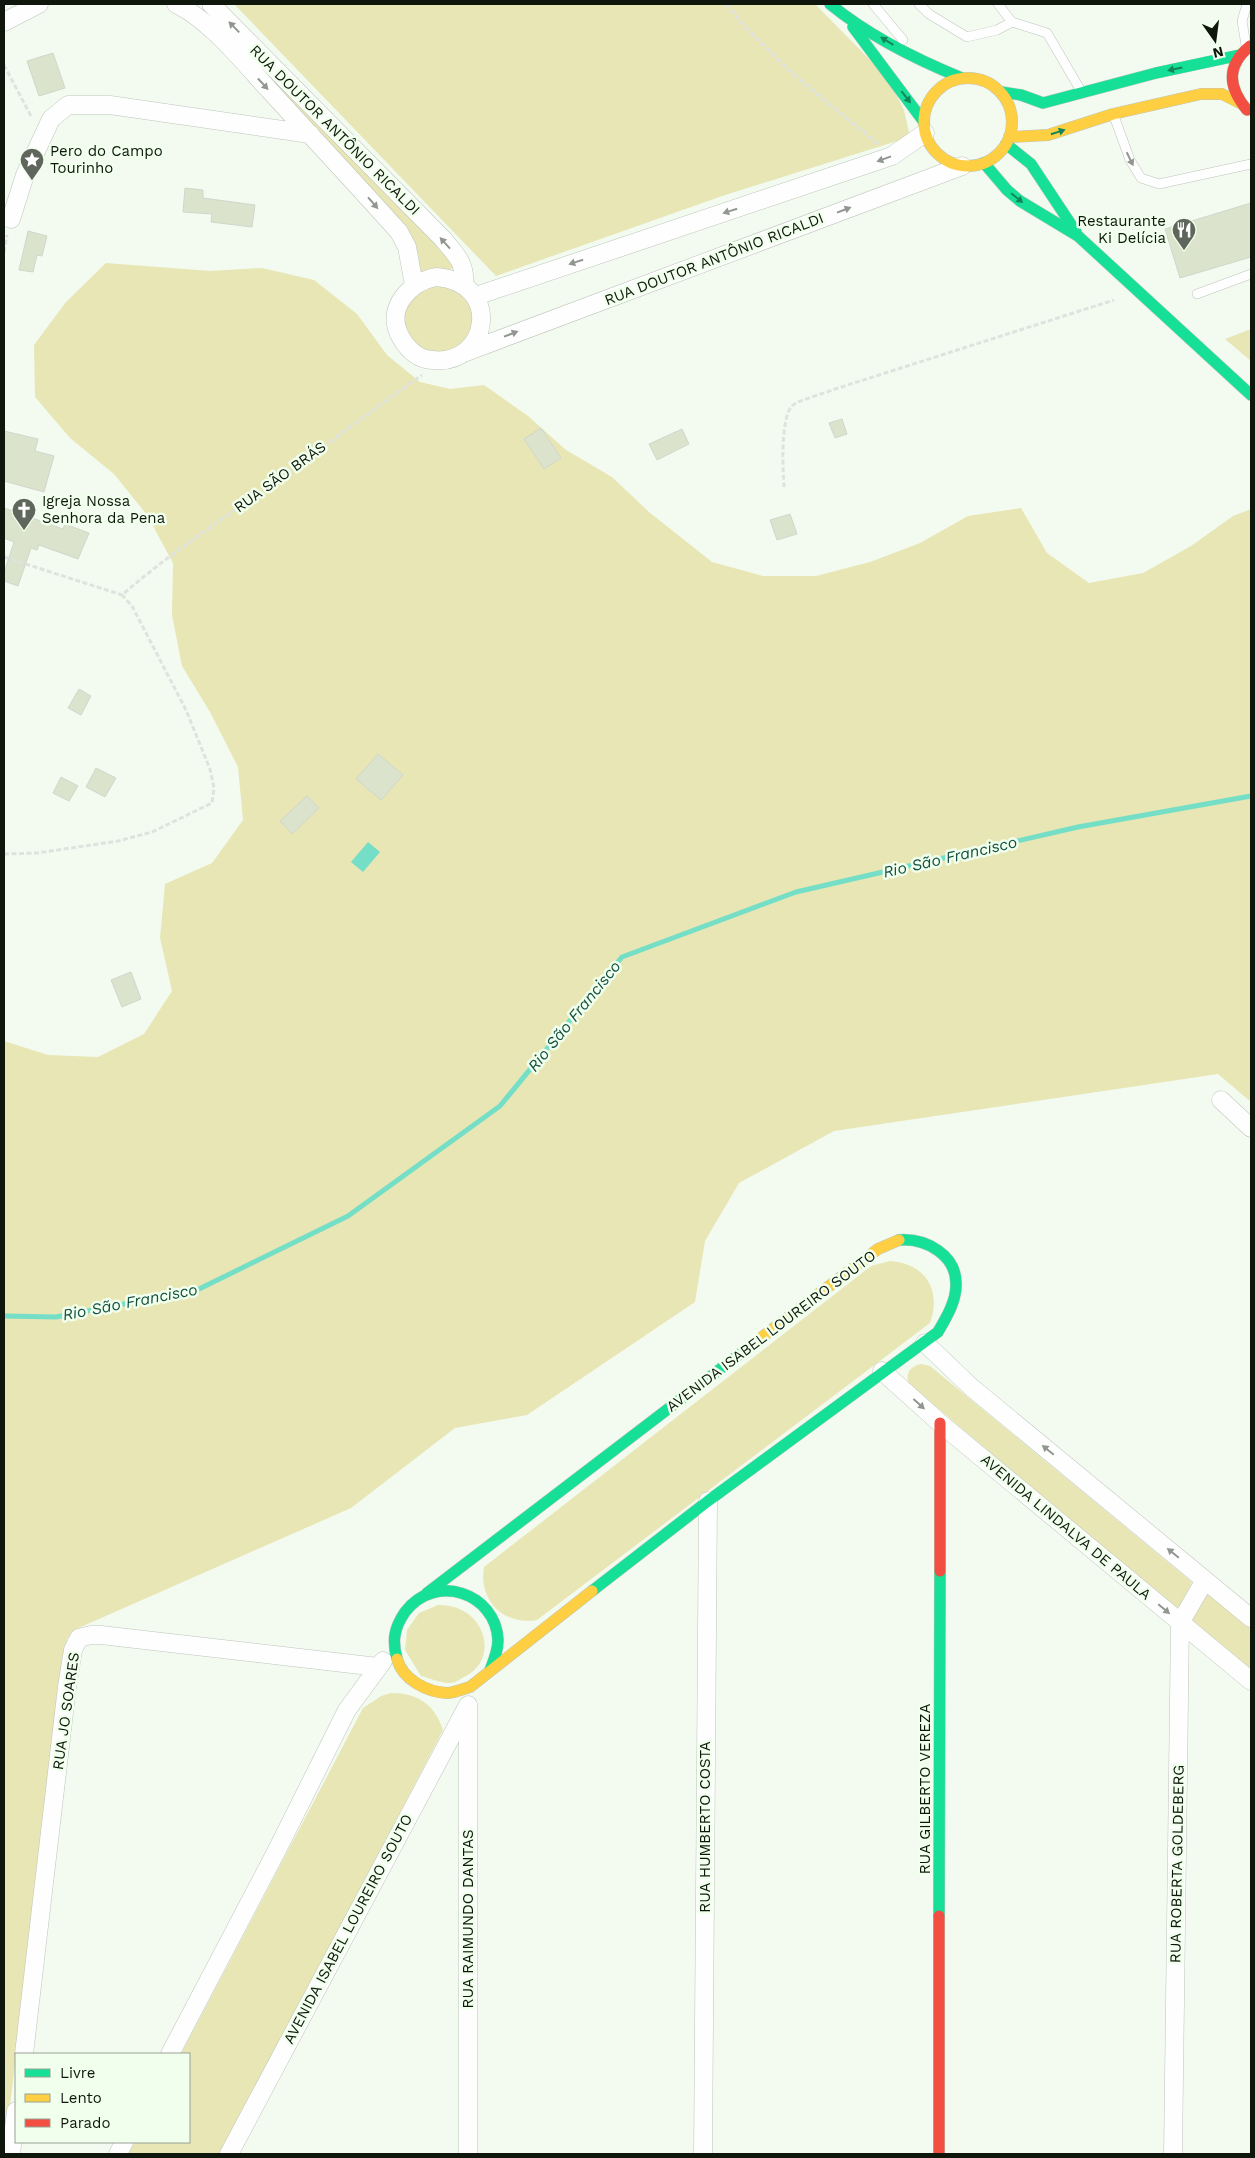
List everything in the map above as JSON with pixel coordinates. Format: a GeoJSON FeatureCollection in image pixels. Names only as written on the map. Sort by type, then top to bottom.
{"type":"FeatureCollection","features":[{"type":"Feature","properties":{"kind":"street"},"geometry":{"type":"LineString","coordinates":[[4,22],[39,4]]}},
{"type":"Feature","properties":{"kind":"street","name":"RUA DOUTOR ANTÔNIO RICALDI"},"geometry":{"type":"LineString","coordinates":[[176,4],[206,25],[310,134],[399,232],[407,247],[414,285]]}},
{"type":"Feature","properties":{"kind":"street","name":"RUA DOUTOR ANTÔNIO RICALDI"},"geometry":{"type":"LineString","coordinates":[[211,4],[443,239],[464,268],[470,291]]}},
{"type":"Feature","properties":{"kind":"street"},"geometry":{"type":"LineString","coordinates":[[830,4],[845,16],[918,60],[962,78],[983,80],[1000,92],[1008,102],[1012,113],[1012,125],[1008,140],[996,155],[984,163],[962,166],[952,163],[935,151],[924,128],[845,16]]}},
{"type":"Feature","properties":{"kind":"street"},"geometry":{"type":"LineString","coordinates":[[1000,92],[1021,95],[1043,103],[1246,49]]}},
{"type":"Feature","properties":{"kind":"street"},"geometry":{"type":"LineString","coordinates":[[1240,103],[1232,84],[1232,74],[1246,49]]}},
{"type":"Feature","properties":{"kind":"street"},"geometry":{"type":"LineString","coordinates":[[470,291],[892,156],[924,128],[928,104],[939,89],[949,82],[962,78]]}},
{"type":"Feature","properties":{"kind":"street"},"geometry":{"type":"LineString","coordinates":[[1008,140],[1048,135],[1114,114],[1201,94],[1222,94],[1240,103],[1251,112]]}},
{"type":"Feature","properties":{"kind":"street"},"geometry":{"type":"LineString","coordinates":[[11,219],[25,175],[51,119],[68,105],[110,105],[310,134]]}},
{"type":"Feature","properties":{"kind":"street"},"geometry":{"type":"LineString","coordinates":[[1008,140],[1031,164],[1078,236]]}},
{"type":"Feature","properties":{"kind":"street"},"geometry":{"type":"LineString","coordinates":[[984,163],[1006,190],[1020,201],[1078,236],[1251,395]]}},
{"type":"Feature","properties":{"kind":"street","name":"RUA DOUTOR ANTÔNIO RICALDI"},"geometry":{"type":"LineString","coordinates":[[466,352],[962,166]]}},
{"type":"Feature","properties":{"kind":"street"},"geometry":{"type":"LineString","coordinates":[[447,278],[470,291],[481,316],[480,329],[475,342],[466,352],[454,359],[440,362],[427,360],[415,354],[405,344],[398,332],[396,319],[399,306],[405,294],[414,285],[425,279],[447,278]]}},
{"type":"Feature","properties":{"kind":"street"},"geometry":{"type":"LineString","coordinates":[[1221,1100],[1251,1128]]}},
{"type":"Feature","properties":{"kind":"street","name":"AVENIDA ISABEL LOUREIRO SOUTO"},"geometry":{"type":"LineString","coordinates":[[900,1240],[925,1241],[942,1253],[955,1269],[957,1284],[953,1306],[938,1332],[882,1371],[708,1501],[490,1670],[475,1685],[459,1692],[441,1694],[424,1690],[410,1680],[399,1666],[394,1650],[394,1635],[397,1622],[404,1609],[415,1600],[427,1593],[878,1249],[900,1240]]}},
{"type":"Feature","properties":{"kind":"street"},"geometry":{"type":"LineString","coordinates":[[924,1342],[971,1387],[1251,1618]]}},
{"type":"Feature","properties":{"kind":"street","name":"AVENIDA LINDALVA DE PAULA"},"geometry":{"type":"LineString","coordinates":[[882,1371],[940,1423],[1251,1681]]}},
{"type":"Feature","properties":{"kind":"street","name":"RUA GILBERTO VEREZA"},"geometry":{"type":"LineString","coordinates":[[939,2154],[940,1423]]}},
{"type":"Feature","properties":{"kind":"street","name":"RUA HUMBERTO COSTA"},"geometry":{"type":"LineString","coordinates":[[703,2154],[708,1501]]}},
{"type":"Feature","properties":{"kind":"street","name":"RUA ROBERTA GOLDEBERG"},"geometry":{"type":"LineString","coordinates":[[1173,2154],[1180,1623],[1205,1580]]}},
{"type":"Feature","properties":{"kind":"street","name":"AVENIDA ISABEL LOUREIRO SOUTO"},"geometry":{"type":"LineString","coordinates":[[427,1593],[445,1590],[464,1593],[480,1602],[492,1616],[497,1634],[497,1652],[490,1670]]}},
{"type":"Feature","properties":{"kind":"street","name":"RUA JO SOARES"},"geometry":{"type":"LineString","coordinates":[[24,2053],[67,1687],[73,1650],[79,1638],[90,1635],[102,1635],[378,1667]]}},
{"type":"Feature","properties":{"kind":"street"},"geometry":{"type":"LineString","coordinates":[[171,2053],[276,1852],[347,1710],[378,1667],[394,1650]]}},
{"type":"Feature","properties":{"kind":"street","name":"RUA RAIMUNDO DANTAS"},"geometry":{"type":"LineString","coordinates":[[468,2154],[468,1705],[475,1685]]}},
{"type":"Feature","properties":{"kind":"street","name":"AVENIDA ISABEL LOUREIRO SOUTO"},"geometry":{"type":"LineString","coordinates":[[228,2154],[468,1705]]}},
{"type":"Feature","properties":{"kind":"street"},"geometry":{"type":"LineString","coordinates":[[11,2154],[15,2120]]}},
{"type":"Feature","properties":{"kind":"lane"},"geometry":{"type":"LineString","coordinates":[[873,4],[891,24],[918,60]]}},
{"type":"Feature","properties":{"kind":"lane"},"geometry":{"type":"LineString","coordinates":[[919,4],[929,14],[967,37],[997,30],[1012,22]]}},
{"type":"Feature","properties":{"kind":"lane"},"geometry":{"type":"LineString","coordinates":[[998,4],[1012,22],[1047,32],[1082,94]]}},
{"type":"Feature","properties":{"kind":"lane"},"geometry":{"type":"LineString","coordinates":[[1246,49],[1242,21],[1247,4]]}},
{"type":"Feature","properties":{"kind":"lane"},"geometry":{"type":"LineString","coordinates":[[1114,114],[1130,160],[1141,178],[1159,184],[1251,164]]}},
{"type":"Feature","properties":{"kind":"lane"},"geometry":{"type":"LineString","coordinates":[[1197,294],[1251,274]]}},
{"type":"Feature","properties":{"kind":"path"},"geometry":{"type":"LineString","coordinates":[[726,4],[744,26],[793,74],[892,156]]}},
{"type":"Feature","properties":{"kind":"path"},"geometry":{"type":"LineString","coordinates":[[4,66],[42,137]]}},
{"type":"Feature","properties":{"kind":"path"},"geometry":{"type":"LineString","coordinates":[[784,487],[782,454],[787,417],[792,406],[832,390],[1138,292]]}},
{"type":"Feature","properties":{"kind":"path","name":"RUA SÃO BRÁS"},"geometry":{"type":"LineString","coordinates":[[122,595],[186,544],[440,362]]}},
{"type":"Feature","properties":{"kind":"path"},"geometry":{"type":"LineString","coordinates":[[4,557],[122,595],[132,606],[186,710],[210,769],[214,788],[212,803],[152,832],[118,841],[37,853],[4,854]]}},
{"type":"Feature","properties":{"kind":"shaded area"},"geometry":{"type":"Polygon","coordinates":[[[234,4],[815,4],[887,77],[904,110],[910,137],[725,195],[496,276],[234,4]]]}},
{"type":"Feature","properties":{"kind":"shaded area"},"geometry":{"type":"Polygon","coordinates":[[[274,74],[450,257],[453,269],[420,274],[418,253],[412,243],[265,78],[274,74]]]}},
{"type":"Feature","properties":{"kind":"shaded area"},"geometry":{"type":"Polygon","coordinates":[[[106,263],[210,271],[262,268],[314,280],[357,314],[387,355],[420,382],[450,389],[484,385],[528,416],[566,450],[612,477],[649,512],[712,562],[763,576],[816,576],[870,562],[920,543],[968,516],[1021,508],[1047,553],[1089,583],[1143,573],[1191,546],[1233,516],[1251,509],[1251,1102],[1218,1074],[834,1131],[739,1183],[705,1241],[695,1302],[527,1415],[455,1428],[351,1508],[74,1630],[67,1639],[4,2154],[4,1041],[48,1055],[98,1057],[144,1034],[172,991],[160,938],[165,884],[212,863],[243,820],[238,767],[210,712],[182,666],[172,615],[173,563],[147,515],[114,474],[70,438],[35,397],[34,345],[66,302],[106,263]]]}},
{"type":"Feature","properties":{"kind":"shaded area"},"geometry":{"type":"Polygon","coordinates":[[[427,282],[457,286],[477,315],[463,350],[433,356],[407,341],[403,306],[427,282]]]}},
{"type":"Feature","properties":{"kind":"shaded area"},"geometry":{"type":"Polygon","coordinates":[[[1251,329],[1251,361],[1225,339],[1251,329]]]}},
{"type":"Feature","properties":{"kind":"shaded area"},"geometry":{"type":"Polygon","coordinates":[[[368,842],[380,852],[363,872],[351,862],[368,842]]]}},
{"type":"Feature","properties":{"kind":"shaded area"},"geometry":{"type":"Polygon","coordinates":[[[890,1261],[913,1267],[928,1280],[934,1300],[930,1323],[537,1620],[525,1621],[504,1615],[489,1600],[483,1579],[484,1567],[871,1266],[890,1261]]]}},
{"type":"Feature","properties":{"kind":"shaded area"},"geometry":{"type":"Polygon","coordinates":[[[921,1364],[930,1366],[1192,1582],[1181,1606],[1175,1608],[909,1384],[909,1371],[921,1364]]]}},
{"type":"Feature","properties":{"kind":"shaded area"},"geometry":{"type":"Polygon","coordinates":[[[1207,1589],[1251,1627],[1251,1672],[1194,1624],[1192,1618],[1207,1589]]]}},
{"type":"Feature","properties":{"kind":"shaded area"},"geometry":{"type":"Polygon","coordinates":[[[438,1605],[454,1607],[468,1614],[477,1623],[483,1635],[485,1647],[482,1659],[474,1670],[452,1683],[440,1682],[421,1676],[405,1650],[407,1630],[419,1613],[438,1605]]]}},
{"type":"Feature","properties":{"kind":"shaded area"},"geometry":{"type":"Polygon","coordinates":[[[391,1693],[417,1698],[430,1707],[440,1721],[443,1730],[222,2154],[128,2154],[134,2143],[190,2143],[190,2053],[182,2053],[363,1708],[381,1696],[391,1693]]]}},
{"type":"Feature","properties":{"kind":"building"},"geometry":{"type":"Polygon","coordinates":[[[53,53],[65,88],[39,96],[27,61],[53,53]]]}},
{"type":"Feature","properties":{"kind":"building"},"geometry":{"type":"Polygon","coordinates":[[[185,188],[203,190],[203,198],[255,205],[252,227],[211,222],[212,214],[183,212],[185,188]]]}},
{"type":"Feature","properties":{"kind":"building"},"geometry":{"type":"Polygon","coordinates":[[[1251,203],[1251,257],[1180,278],[1165,229],[1251,203]]]}},
{"type":"Feature","properties":{"kind":"building"},"geometry":{"type":"Polygon","coordinates":[[[28,231],[47,236],[42,256],[37,255],[33,272],[19,270],[28,231]]]}},
{"type":"Feature","properties":{"kind":"building"},"geometry":{"type":"Polygon","coordinates":[[[842,419],[847,434],[835,438],[829,423],[842,419]]]}},
{"type":"Feature","properties":{"kind":"building"},"geometry":{"type":"Polygon","coordinates":[[[541,428],[561,458],[544,469],[524,439],[541,428]]]}},
{"type":"Feature","properties":{"kind":"building"},"geometry":{"type":"Polygon","coordinates":[[[682,429],[689,444],[657,460],[649,444],[682,429]]]}},
{"type":"Feature","properties":{"kind":"building"},"geometry":{"type":"Polygon","coordinates":[[[4,431],[38,439],[35,451],[54,456],[44,492],[4,481],[4,431]]]}},
{"type":"Feature","properties":{"kind":"building"},"geometry":{"type":"Polygon","coordinates":[[[4,508],[63,529],[65,524],[89,533],[78,559],[39,545],[37,550],[31,548],[18,586],[4,581],[4,573],[14,542],[4,538],[4,508]]]}},
{"type":"Feature","properties":{"kind":"building"},"geometry":{"type":"Polygon","coordinates":[[[790,514],[797,534],[777,540],[770,520],[790,514]]]}},
{"type":"Feature","properties":{"kind":"building"},"geometry":{"type":"Polygon","coordinates":[[[79,689],[91,696],[81,715],[68,708],[79,689]]]}},
{"type":"Feature","properties":{"kind":"building"},"geometry":{"type":"Polygon","coordinates":[[[378,754],[403,775],[381,800],[356,779],[378,754]]]}},
{"type":"Feature","properties":{"kind":"building"},"geometry":{"type":"Polygon","coordinates":[[[96,768],[116,778],[105,797],[86,787],[96,768]]]}},
{"type":"Feature","properties":{"kind":"building"},"geometry":{"type":"Polygon","coordinates":[[[61,777],[78,786],[69,801],[53,793],[61,777]]]}},
{"type":"Feature","properties":{"kind":"building"},"geometry":{"type":"Polygon","coordinates":[[[307,796],[319,808],[292,834],[280,821],[307,796]]]}},
{"type":"Feature","properties":{"kind":"building"},"geometry":{"type":"Polygon","coordinates":[[[131,972],[141,999],[122,1007],[111,980],[131,972]]]}},
{"type":"Feature","properties":{"kind":"waterway","name":"Rio São Francisco"},"geometry":{"type":"LineString","coordinates":[[4,1316],[56,1317],[197,1290],[348,1216],[500,1106],[622,957],[796,892],[1078,827],[1251,796]]}},
{"type":"Feature","properties":{"kind":"traffic: fast"},"geometry":{"type":"LineString","coordinates":[[830,4],[845,16],[893,46],[962,78]]}},
{"type":"Feature","properties":{"kind":"traffic: fast"},"geometry":{"type":"LineString","coordinates":[[853,27],[924,122]]}},
{"type":"Feature","properties":{"kind":"traffic: fast"},"geometry":{"type":"LineString","coordinates":[[1001,92],[1021,95],[1043,103],[1156,73],[1240,55]]}},
{"type":"Feature","properties":{"kind":"traffic: fast"},"geometry":{"type":"LineString","coordinates":[[1006,144],[1031,164],[1076,232]]}},
{"type":"Feature","properties":{"kind":"traffic: fast"},"geometry":{"type":"LineString","coordinates":[[984,163],[1007,190],[1020,201],[1078,236],[1251,395]]}},
{"type":"Feature","properties":{"kind":"traffic: fast"},"geometry":{"type":"LineString","coordinates":[[592,1591],[708,1501],[938,1332],[954,1298],[956,1291],[955,1274],[946,1257],[938,1250],[919,1242],[899,1240]]}},
{"type":"Feature","properties":{"kind":"traffic: fast"},"geometry":{"type":"LineString","coordinates":[[427,1593],[753,1344]]}},
{"type":"Feature","properties":{"kind":"traffic: fast"},"geometry":{"type":"LineString","coordinates":[[939,1916],[940,1571]]}},
{"type":"Feature","properties":{"kind":"traffic: fast"},"geometry":{"type":"LineString","coordinates":[[397,1659],[395,1635],[398,1624],[405,1612],[418,1600],[432,1593],[447,1591],[462,1593],[476,1600],[487,1610],[495,1624],[498,1644],[490,1670]]}},
{"type":"Feature","properties":{"kind":"traffic: slow"},"geometry":{"type":"LineString","coordinates":[[968,78],[985,82],[999,91],[1008,105],[1012,122],[1008,139],[999,153],[985,162],[968,166],[951,162],[937,153],[928,139],[924,122],[928,105],[937,91],[951,82],[968,78]]}},
{"type":"Feature","properties":{"kind":"traffic: slow"},"geometry":{"type":"LineString","coordinates":[[1009,137],[1048,135],[1113,114],[1201,94],[1222,94],[1240,103]]}},
{"type":"Feature","properties":{"kind":"traffic: slow"},"geometry":{"type":"LineString","coordinates":[[753,1344],[878,1249],[899,1240]]}},
{"type":"Feature","properties":{"kind":"traffic: slow"},"geometry":{"type":"LineString","coordinates":[[397,1659],[405,1673],[417,1684],[439,1692],[456,1692],[470,1687],[592,1591]]}},
{"type":"Feature","properties":{"kind":"traffic: jam"},"geometry":{"type":"LineString","coordinates":[[1247,110],[1236,93],[1232,77],[1237,61],[1250,46]]}},
{"type":"Feature","properties":{"kind":"traffic: jam"},"geometry":{"type":"LineString","coordinates":[[940,1423],[940,1571]]}},
{"type":"Feature","properties":{"kind":"traffic: jam"},"geometry":{"type":"LineString","coordinates":[[939,1916],[939,2154]]}},
{"type":"Feature","properties":{"kind":"place","name":"Pero do Campo Tourinho"},"geometry":{"type":"Point","coordinates":[32,181]}},
{"type":"Feature","properties":{"kind":"place","name":"Restaurante Ki Delícia"},"geometry":{"type":"Point","coordinates":[1184,251]}},
{"type":"Feature","properties":{"kind":"place","name":"Igreja Nossa Senhora da Pena"},"geometry":{"type":"Point","coordinates":[24,531]}}]}
